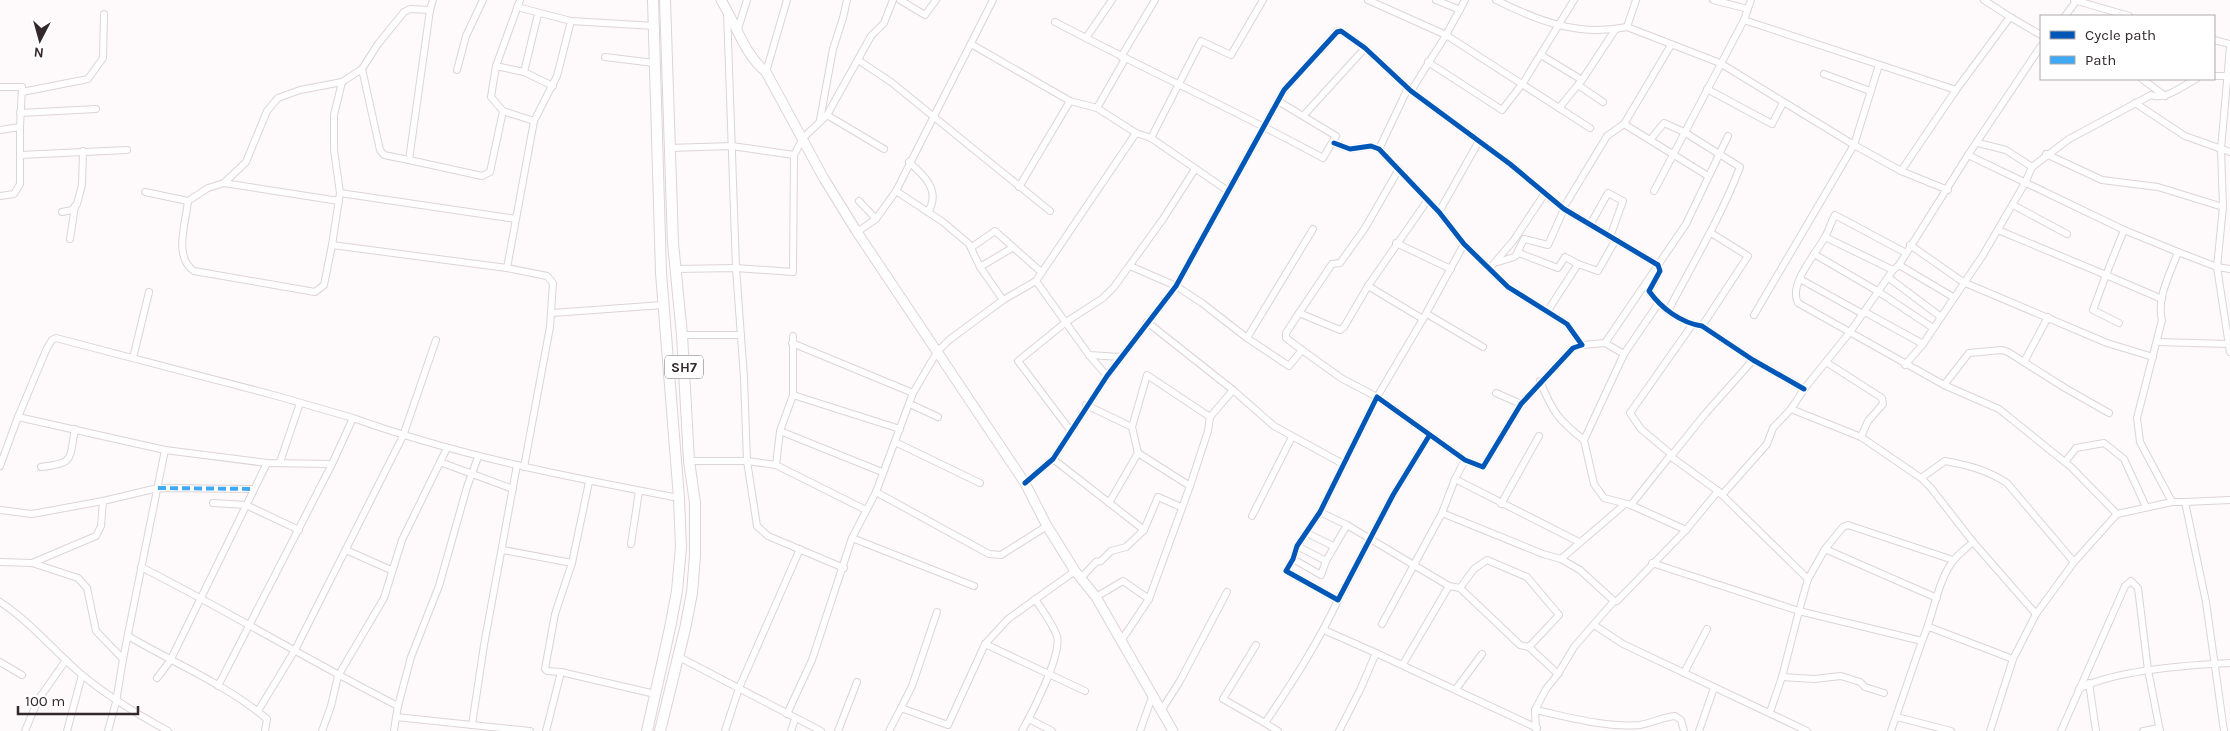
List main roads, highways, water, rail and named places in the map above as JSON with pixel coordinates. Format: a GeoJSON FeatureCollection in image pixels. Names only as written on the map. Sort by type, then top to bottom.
{"type":"FeatureCollection","features":[{"type":"Feature","properties":{"kind":"main road","name":"SH7"},"geometry":{"type":"LineString","coordinates":[[647,731],[667,646],[677,591],[681,546],[679,498],[663,305],[653,0]]}},
{"type":"Feature","properties":{"kind":"main road","name":"SH7"},"geometry":{"type":"LineString","coordinates":[[660,731],[679,658],[692,593],[695,556],[694,503],[689,461],[682,335],[675,269],[665,0]]}}]}
